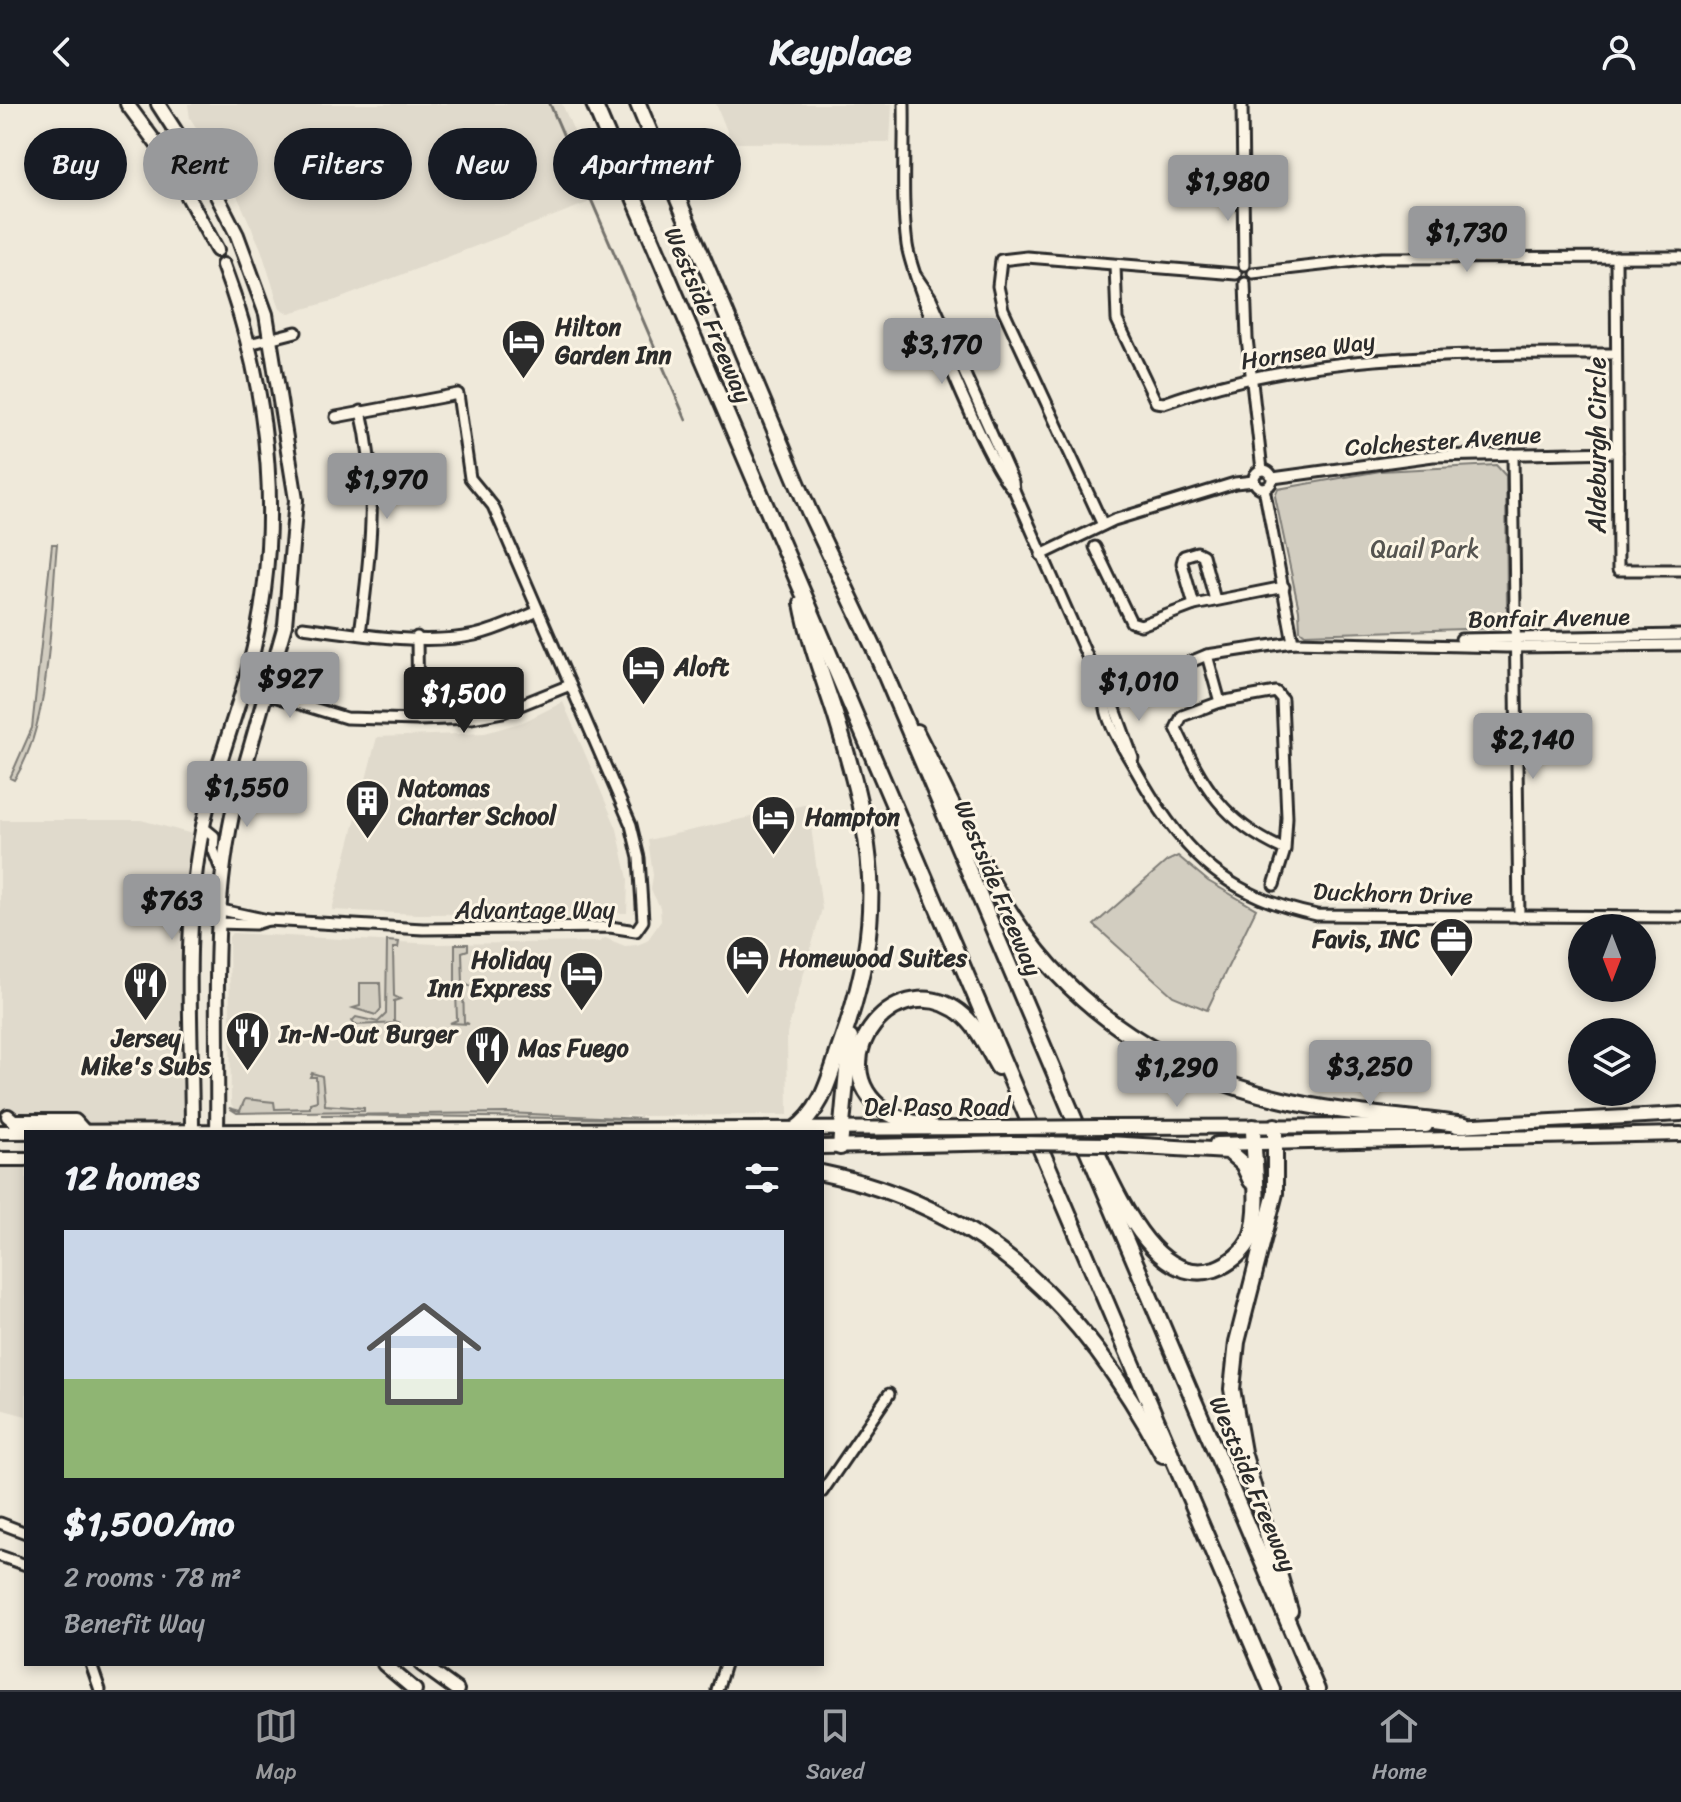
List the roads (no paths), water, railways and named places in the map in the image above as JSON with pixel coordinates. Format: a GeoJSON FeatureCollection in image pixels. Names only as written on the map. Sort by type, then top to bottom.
{"type":"FeatureCollection","features":[{"type":"Feature","properties":{"kind":"highway","name":"Westside Freeway"},"geometry":{"type":"LineString","coordinates":[[594,104],[1272,1690]]}},
{"type":"Feature","properties":{"kind":"highway","name":"Westside Freeway"},"geometry":{"type":"LineString","coordinates":[[638,104],[809,511],[874,648],[1317,1690]]}},
{"type":"Feature","properties":{"kind":"highway"},"geometry":{"type":"LineString","coordinates":[[798,579],[807,626],[860,800],[870,852],[871,923],[856,1002],[840,1147]]}},
{"type":"Feature","properties":{"kind":"highway"},"geometry":{"type":"LineString","coordinates":[[874,648],[1014,919],[1053,968],[1103,1016],[1165,1057],[1235,1087],[1282,1100],[1465,1125]]}},
{"type":"Feature","properties":{"kind":"highway"},"geometry":{"type":"LineString","coordinates":[[932,1127],[884,1110],[871,1096],[860,1069],[862,1048],[870,1028],[885,1013],[911,1001],[933,1001],[963,1015],[1024,1109]]}},
{"type":"Feature","properties":{"kind":"highway"},"geometry":{"type":"LineString","coordinates":[[794,1130],[809,1120],[821,1101],[856,1002]]}},
{"type":"Feature","properties":{"kind":"highway"},"geometry":{"type":"LineString","coordinates":[[1054,1073],[1146,1242],[1170,1264],[1185,1271],[1204,1271],[1238,1254],[1251,1237],[1253,1127]]}},
{"type":"Feature","properties":{"kind":"highway"},"geometry":{"type":"LineString","coordinates":[[1275,1126],[1275,1193],[1237,1342],[1232,1389],[1240,1442],[1286,1587],[1295,1635]]}},
{"type":"Feature","properties":{"kind":"highway"},"geometry":{"type":"LineString","coordinates":[[1108,1144],[1228,1151],[1243,1164],[1254,1196]]}},
{"type":"Feature","properties":{"kind":"highway"},"geometry":{"type":"LineString","coordinates":[[824,1174],[895,1193],[943,1215],[990,1244],[1036,1281],[1094,1343],[1132,1398],[1207,1537]]}},
{"type":"Feature","properties":{"kind":"main road"},"geometry":{"type":"LineString","coordinates":[[127,104],[167,158],[217,250]]}},
{"type":"Feature","properties":{"kind":"main road"},"geometry":{"type":"LineString","coordinates":[[158,104],[193,153],[237,235],[266,314],[296,500],[285,625],[242,775],[221,870],[216,916],[217,1130]]}},
{"type":"Feature","properties":{"kind":"main road"},"geometry":{"type":"LineString","coordinates":[[192,1130],[190,924],[203,827],[214,779],[244,687],[262,609],[270,511],[264,415],[249,344],[223,265]]}},
{"type":"Feature","properties":{"kind":"main road","name":"Del Paso Road"},"geometry":{"type":"LineString","coordinates":[[794,1130],[1465,1125],[1681,1114]]}},
{"type":"Feature","properties":{"kind":"main road"},"geometry":{"type":"LineString","coordinates":[[8,1116],[14,1121],[75,1121],[83,1130]]}},
{"type":"Feature","properties":{"kind":"main road","name":"Del Paso Road"},"geometry":{"type":"LineString","coordinates":[[0,1132],[24,1132]]}},
{"type":"Feature","properties":{"kind":"main road","name":"Del Paso Road"},"geometry":{"type":"LineString","coordinates":[[824,1147],[1012,1143],[1274,1144],[1681,1134]]}},
{"type":"Feature","properties":{"kind":"main road"},"geometry":{"type":"LineString","coordinates":[[0,1159],[24,1159]]}},
{"type":"Feature","properties":{"kind":"main road"},"geometry":{"type":"LineString","coordinates":[[386,1666],[415,1690]]}},
{"type":"Feature","properties":{"kind":"main road"},"geometry":{"type":"LineString","coordinates":[[424,1666],[457,1690]]}},
{"type":"Feature","properties":{"kind":"street"},"geometry":{"type":"LineString","coordinates":[[904,104],[905,224],[916,276],[931,298],[1105,697]]}},
{"type":"Feature","properties":{"kind":"street"},"geometry":{"type":"LineString","coordinates":[[1236,274],[1244,265],[1242,104]]}},
{"type":"Feature","properties":{"kind":"street"},"geometry":{"type":"LineString","coordinates":[[217,250],[223,265]]}},
{"type":"Feature","properties":{"kind":"street"},"geometry":{"type":"LineString","coordinates":[[1103,525],[1003,309],[998,271],[1001,260],[1009,257],[1236,274],[1245,283],[1251,380],[1262,470]]}},
{"type":"Feature","properties":{"kind":"street","name":"Aldeburgh Circle"},"geometry":{"type":"LineString","coordinates":[[1616,257],[1618,570],[1681,570]]}},
{"type":"Feature","properties":{"kind":"street"},"geometry":{"type":"LineString","coordinates":[[1245,283],[1253,273],[1382,258],[1681,257]]}},
{"type":"Feature","properties":{"kind":"street","name":"Hornsea Way"},"geometry":{"type":"LineString","coordinates":[[1115,265],[1117,320],[1156,402],[1164,403],[1209,387],[1400,358],[1616,354]]}},
{"type":"Feature","properties":{"kind":"street"},"geometry":{"type":"LineString","coordinates":[[1244,265],[1253,273]]}},
{"type":"Feature","properties":{"kind":"street"},"geometry":{"type":"LineString","coordinates":[[249,344],[296,332]]}},
{"type":"Feature","properties":{"kind":"street"},"geometry":{"type":"LineString","coordinates":[[244,687],[346,718],[418,720],[494,714],[570,685],[493,506],[470,478],[458,394],[336,417]]}},
{"type":"Feature","properties":{"kind":"street"},"geometry":{"type":"LineString","coordinates":[[360,633],[370,547],[371,506],[368,441],[361,411]]}},
{"type":"Feature","properties":{"kind":"street","name":"Colchester Avenue"},"geometry":{"type":"LineString","coordinates":[[1273,478],[1384,461],[1617,452]]}},
{"type":"Feature","properties":{"kind":"street"},"geometry":{"type":"LineString","coordinates":[[1513,454],[1519,917]]}},
{"type":"Feature","properties":{"kind":"street"},"geometry":{"type":"LineString","coordinates":[[1254,481],[1254,475],[1262,470],[1268,471],[1273,478],[1264,488]]}},
{"type":"Feature","properties":{"kind":"street"},"geometry":{"type":"LineString","coordinates":[[1041,555],[1103,525],[1235,483],[1254,481],[1264,488],[1293,642]]}},
{"type":"Feature","properties":{"kind":"street"},"geometry":{"type":"LineString","coordinates":[[1095,547],[1131,622],[1141,625],[1194,605],[1284,587]]}},
{"type":"Feature","properties":{"kind":"street"},"geometry":{"type":"LineString","coordinates":[[1194,605],[1182,563],[1184,556],[1197,552],[1203,555],[1215,600]]}},
{"type":"Feature","properties":{"kind":"street"},"geometry":{"type":"LineString","coordinates":[[303,627],[417,637],[478,634],[538,611]]}},
{"type":"Feature","properties":{"kind":"street","name":"Bonfair Avenue"},"geometry":{"type":"LineString","coordinates":[[1517,642],[1681,635]]}},
{"type":"Feature","properties":{"kind":"street"},"geometry":{"type":"LineString","coordinates":[[417,637],[418,720]]}},
{"type":"Feature","properties":{"kind":"street","name":"Bonfair Avenue"},"geometry":{"type":"LineString","coordinates":[[1105,697],[1207,655],[1293,642],[1681,645]]}},
{"type":"Feature","properties":{"kind":"street"},"geometry":{"type":"LineString","coordinates":[[1207,655],[1220,702]]}},
{"type":"Feature","properties":{"kind":"street","name":"Advantage Way"},"geometry":{"type":"LineString","coordinates":[[216,916],[255,924],[268,920],[423,929],[610,927],[636,931],[643,921],[639,858],[634,836],[570,685]]}},
{"type":"Feature","properties":{"kind":"street"},"geometry":{"type":"LineString","coordinates":[[1274,885],[1285,850],[1285,707],[1282,699],[1276,692],[1220,702],[1182,716],[1176,728],[1202,782],[1225,810],[1264,840],[1285,850]]}},
{"type":"Feature","properties":{"kind":"street","name":"Duckhorn Drive"},"geometry":{"type":"LineString","coordinates":[[1105,697],[1114,706],[1137,772],[1166,823],[1201,861],[1236,886],[1275,904],[1342,917],[1681,917]]}},
{"type":"Feature","properties":{"kind":"street"},"geometry":{"type":"LineString","coordinates":[[203,827],[214,836],[213,849],[221,870]]}},
{"type":"Feature","properties":{"kind":"street"},"geometry":{"type":"LineString","coordinates":[[824,1489],[889,1394]]}},
{"type":"Feature","properties":{"kind":"street"},"geometry":{"type":"LineString","coordinates":[[0,1523],[24,1532]]}},
{"type":"Feature","properties":{"kind":"street"},"geometry":{"type":"LineString","coordinates":[[0,1556],[24,1564]]}},
{"type":"Feature","properties":{"kind":"street"},"geometry":{"type":"LineString","coordinates":[[92,1666],[100,1690]]}},
{"type":"Feature","properties":{"kind":"street"},"geometry":{"type":"LineString","coordinates":[[717,1690],[724,1666]]}},
{"type":"Feature","properties":{"kind":"waterway"},"geometry":{"type":"LineString","coordinates":[[550,104],[686,420]]}},
{"type":"Feature","properties":{"kind":"place","name":"Hilton Garden Inn"},"geometry":{"type":"Point","coordinates":[524,380]}},
{"type":"Feature","properties":{"kind":"place","name":"Aloft"},"geometry":{"type":"Point","coordinates":[643,706]}},
{"type":"Feature","properties":{"kind":"place","name":"Natomas Charter School"},"geometry":{"type":"Point","coordinates":[367,841]}},
{"type":"Feature","properties":{"kind":"place","name":"Hampton"},"geometry":{"type":"Point","coordinates":[774,856]}},
{"type":"Feature","properties":{"kind":"place","name":"Favis, INC"},"geometry":{"type":"Point","coordinates":[1451,978]}},
{"type":"Feature","properties":{"kind":"place","name":"Homewood Suites"},"geometry":{"type":"Point","coordinates":[748,997]}},
{"type":"Feature","properties":{"kind":"place","name":"Holiday Inn Express"},"geometry":{"type":"Point","coordinates":[582,1013]}},
{"type":"Feature","properties":{"kind":"place","name":"Jersey Mike's Subs"},"geometry":{"type":"Point","coordinates":[146,1023]}},
{"type":"Feature","properties":{"kind":"place","name":"In-N-Out Burger"},"geometry":{"type":"Point","coordinates":[248,1073]}},
{"type":"Feature","properties":{"kind":"place","name":"Mas Fuego"},"geometry":{"type":"Point","coordinates":[487,1087]}},
{"type":"Feature","properties":{"kind":"park label","name":"Quail Park"},"geometry":{"type":"Point","coordinates":[1425,549]}}]}
